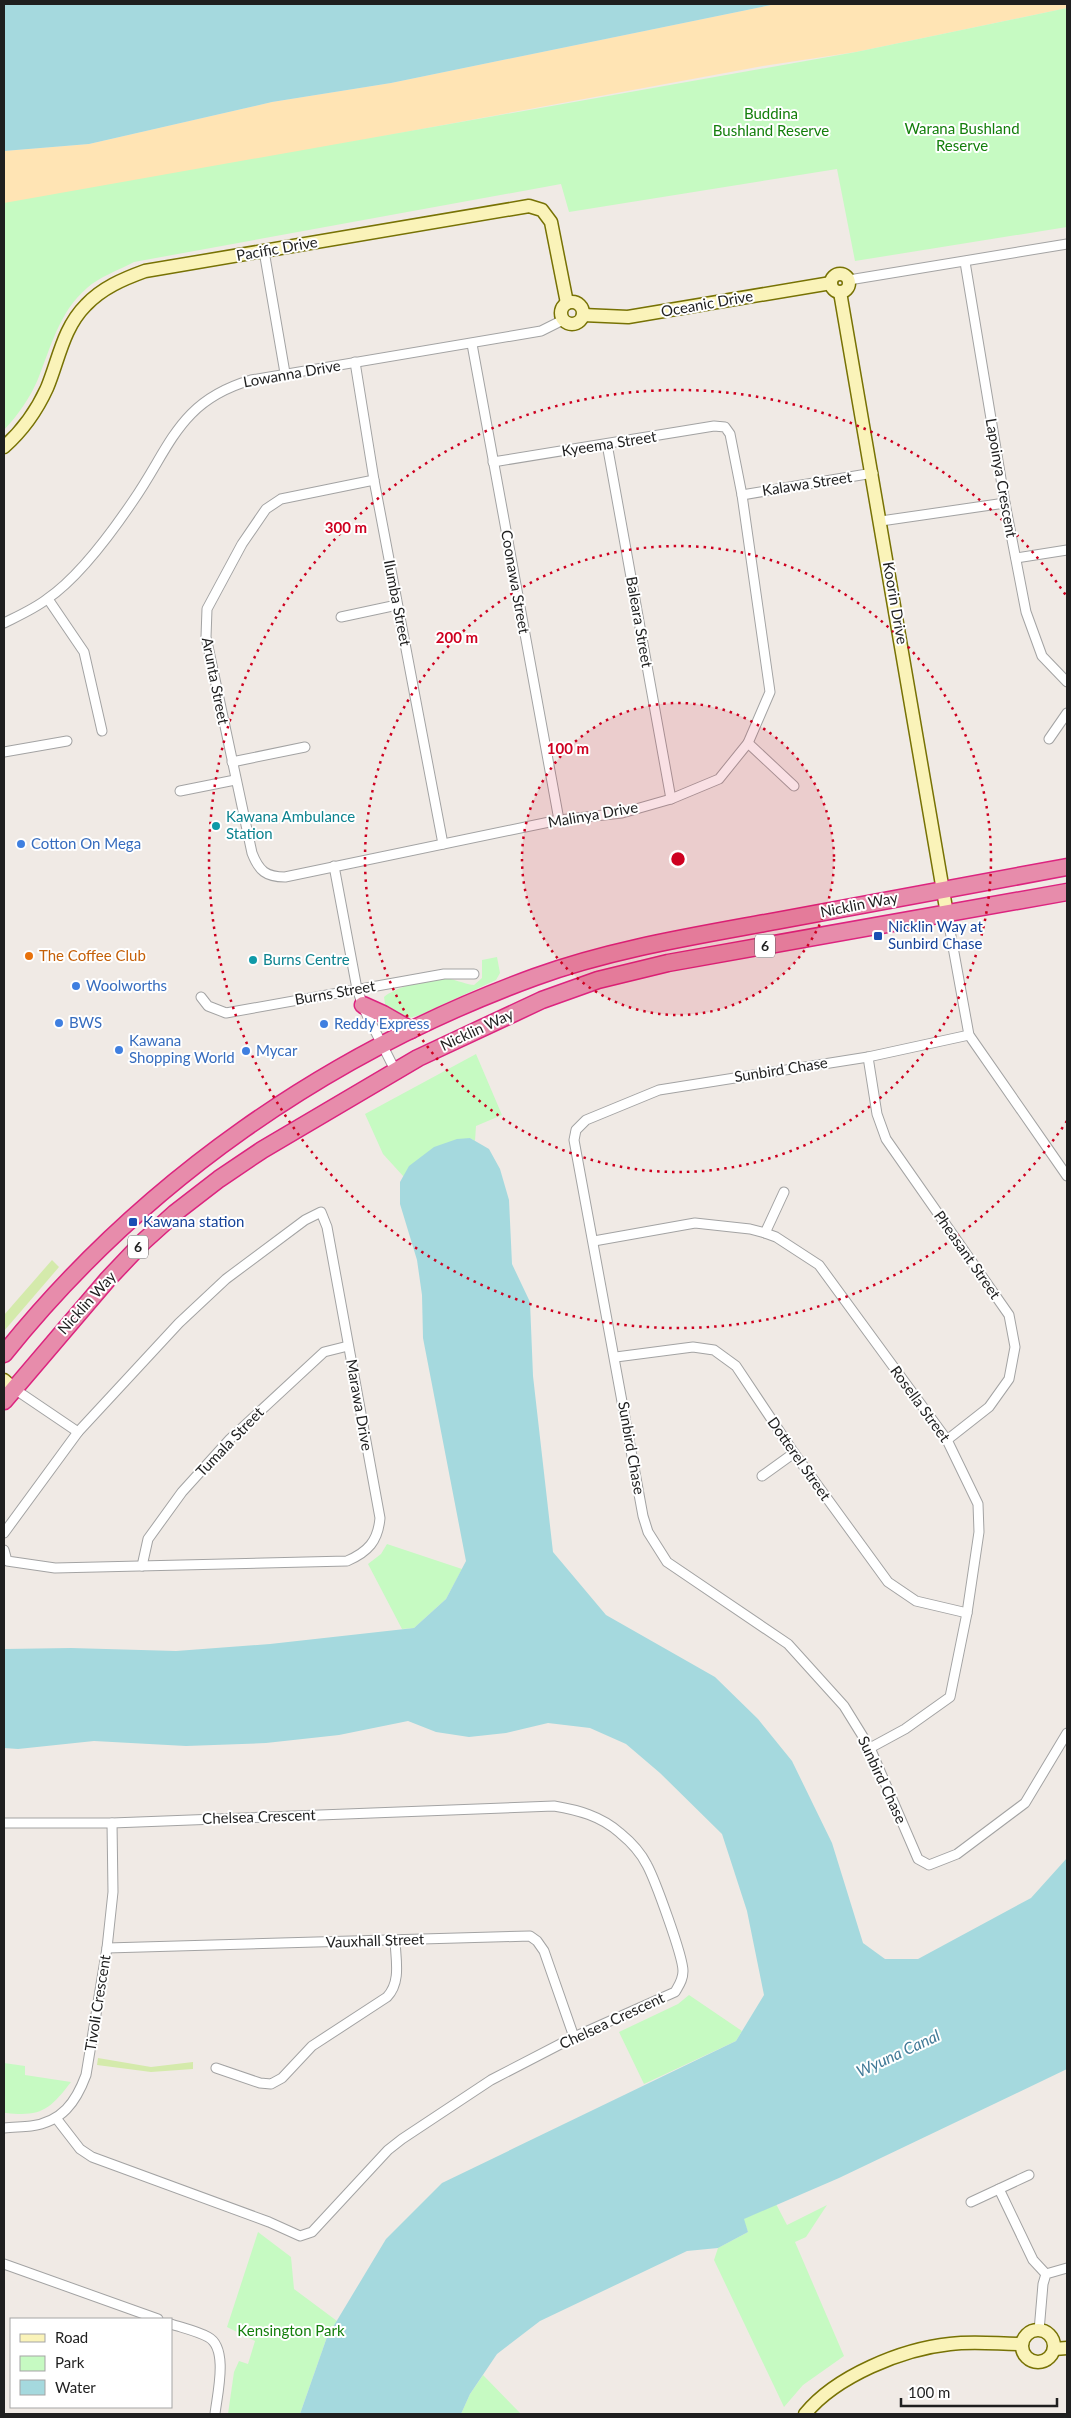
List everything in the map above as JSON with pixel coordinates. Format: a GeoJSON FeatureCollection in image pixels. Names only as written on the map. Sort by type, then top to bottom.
{"type":"FeatureCollection","features":[{"type":"Feature","properties":{"kind":"highway","name":"Nicklin Way"},"geometry":{"type":"LineString","coordinates":[[4,1354],[10,1341],[87,1260],[157,1196],[213,1151],[263,1114],[318,1080],[411,1030],[536,977],[605,957],[686,937],[1067,867]]}},
{"type":"Feature","properties":{"kind":"highway","name":"Nicklin Way"},"geometry":{"type":"LineString","coordinates":[[6,1389],[108,1279],[164,1222],[241,1164],[395,1070],[542,1000],[598,980],[668,963],[1067,892]]}},
{"type":"Feature","properties":{"kind":"highway"},"geometry":{"type":"LineString","coordinates":[[363,1005],[411,1030]]}},
{"type":"Feature","properties":{"kind":"street","name":"Pacific Drive"},"geometry":{"type":"LineString","coordinates":[[4,446],[15,436],[34,412],[46,389],[61,344],[71,324],[85,306],[98,294],[129,277],[145,271],[535,207],[548,216],[551,222],[567,303]]}},
{"type":"Feature","properties":{"kind":"street"},"geometry":{"type":"LineString","coordinates":[[849,280],[1067,244]]}},
{"type":"Feature","properties":{"kind":"street"},"geometry":{"type":"LineString","coordinates":[[264,251],[285,373]]}},
{"type":"Feature","properties":{"kind":"street","name":"Lapoinya Crescent"},"geometry":{"type":"LineString","coordinates":[[965,262],[1005,503],[1026,612],[1042,656],[1067,682]]}},
{"type":"Feature","properties":{"kind":"street"},"geometry":{"type":"LineString","coordinates":[[843,273],[849,280],[848,288],[840,292],[832,288],[831,283],[832,277],[837,274],[843,273]]}},
{"type":"Feature","properties":{"kind":"street","name":"Oceanic Drive"},"geometry":{"type":"LineString","coordinates":[[583,316],[628,317],[831,283]]}},
{"type":"Feature","properties":{"kind":"street","name":"Koorin Drive"},"geometry":{"type":"LineString","coordinates":[[840,292],[873,473],[947,914]]}},
{"type":"Feature","properties":{"kind":"street"},"geometry":{"type":"LineString","coordinates":[[567,303],[577,304],[582,308],[583,316],[576,324],[569,324],[563,320],[561,311],[567,303]]}},
{"type":"Feature","properties":{"kind":"street","name":"Lowanna Drive"},"geometry":{"type":"LineString","coordinates":[[4,623],[48,599],[95,550],[127,508],[186,418],[213,395],[233,385],[285,373],[472,344],[541,331],[563,320]]}},
{"type":"Feature","properties":{"kind":"street","name":"Coonawa Street"},"geometry":{"type":"LineString","coordinates":[[472,344],[558,820]]}},
{"type":"Feature","properties":{"kind":"street","name":"Ilumba Street"},"geometry":{"type":"LineString","coordinates":[[355,362],[374,480],[443,844]]}},
{"type":"Feature","properties":{"kind":"street","name":"Kyeema Street"},"geometry":{"type":"LineString","coordinates":[[493,462],[714,426],[724,427]]}},
{"type":"Feature","properties":{"kind":"street","name":"Malinya Drive"},"geometry":{"type":"LineString","coordinates":[[334,866],[558,820],[622,813],[671,799],[719,779],[748,743],[770,692],[742,495],[730,434],[724,427]]}},
{"type":"Feature","properties":{"kind":"street","name":"Baleara Street"},"geometry":{"type":"LineString","coordinates":[[607,444],[671,799]]}},
{"type":"Feature","properties":{"kind":"street","name":"Kalawa Street"},"geometry":{"type":"LineString","coordinates":[[742,495],[873,473]]}},
{"type":"Feature","properties":{"kind":"street","name":"Arunta Street"},"geometry":{"type":"LineString","coordinates":[[334,866],[285,877],[273,877],[256,864],[235,780],[206,637],[207,608],[216,589],[266,509],[281,499],[374,480]]}},
{"type":"Feature","properties":{"kind":"street"},"geometry":{"type":"LineString","coordinates":[[881,521],[1005,503]]}},
{"type":"Feature","properties":{"kind":"street"},"geometry":{"type":"LineString","coordinates":[[1016,558],[1067,550]]}},
{"type":"Feature","properties":{"kind":"street"},"geometry":{"type":"LineString","coordinates":[[48,599],[84,652],[102,731]]}},
{"type":"Feature","properties":{"kind":"street"},"geometry":{"type":"LineString","coordinates":[[342,617],[397,605]]}},
{"type":"Feature","properties":{"kind":"street"},"geometry":{"type":"LineString","coordinates":[[1049,739],[1067,713]]}},
{"type":"Feature","properties":{"kind":"street"},"geometry":{"type":"LineString","coordinates":[[4,752],[67,741]]}},
{"type":"Feature","properties":{"kind":"street"},"geometry":{"type":"LineString","coordinates":[[748,743],[794,786]]}},
{"type":"Feature","properties":{"kind":"street"},"geometry":{"type":"LineString","coordinates":[[232,762],[306,747]]}},
{"type":"Feature","properties":{"kind":"street"},"geometry":{"type":"LineString","coordinates":[[180,791],[235,780]]}},
{"type":"Feature","properties":{"kind":"street"},"geometry":{"type":"LineString","coordinates":[[334,866],[357,989],[395,1070]]}},
{"type":"Feature","properties":{"kind":"street"},"geometry":{"type":"LineString","coordinates":[[947,914],[969,1035],[1064,1165],[1067,1176]]}},
{"type":"Feature","properties":{"kind":"street","name":"Burns Street"},"geometry":{"type":"LineString","coordinates":[[201,997],[208,1006],[226,1013],[444,974],[474,974]]}},
{"type":"Feature","properties":{"kind":"street","name":"Sunbird Chase"},"geometry":{"type":"LineString","coordinates":[[969,1035],[868,1057],[659,1090],[586,1120],[576,1130],[574,1140],[616,1357],[643,1516],[655,1546],[667,1562],[788,1644],[844,1706],[870,1748],[918,1859],[929,1865],[956,1854],[1025,1803],[1067,1733]]}},
{"type":"Feature","properties":{"kind":"street","name":"Pheasant Street"},"geometry":{"type":"LineString","coordinates":[[868,1057],[877,1114],[886,1139],[1008,1315],[1016,1347],[1009,1379],[989,1408],[947,1440]]}},
{"type":"Feature","properties":{"kind":"street"},"geometry":{"type":"LineString","coordinates":[[765,1233],[784,1192]]}},
{"type":"Feature","properties":{"kind":"street","name":"Marawa Drive"},"geometry":{"type":"LineString","coordinates":[[4,1533],[78,1432],[179,1323],[226,1279],[304,1220],[321,1212],[327,1227],[380,1518],[379,1532],[372,1545],[358,1556],[347,1561],[55,1568],[8,1561],[4,1550]]}},
{"type":"Feature","properties":{"kind":"street","name":"Rosella Street"},"geometry":{"type":"LineString","coordinates":[[594,1241],[695,1223],[750,1229],[776,1237],[819,1265],[947,1440],[978,1504],[979,1532],[968,1613],[950,1697],[905,1730],[870,1748]]}},
{"type":"Feature","properties":{"kind":"street","name":"Tumala Street"},"geometry":{"type":"LineString","coordinates":[[142,1566],[148,1539],[182,1492],[230,1439],[324,1352],[348,1346]]}},
{"type":"Feature","properties":{"kind":"street","name":"Dotterel Street"},"geometry":{"type":"LineString","coordinates":[[616,1357],[693,1347],[714,1350],[736,1366],[794,1453],[888,1582],[916,1601],[968,1613]]}},
{"type":"Feature","properties":{"kind":"street"},"geometry":{"type":"LineString","coordinates":[[6,1389],[78,1432]]}},
{"type":"Feature","properties":{"kind":"street"},"geometry":{"type":"LineString","coordinates":[[762,1476],[794,1453]]}},
{"type":"Feature","properties":{"kind":"street","name":"Chelsea Crescent"},"geometry":{"type":"LineString","coordinates":[[4,1823],[112,1823],[554,1806],[576,1810],[600,1818],[630,1842],[648,1866],[681,1959],[682,1981],[675,1992],[574,2037],[492,2080],[388,2150],[312,2232],[300,2236],[269,2222],[92,2157],[80,2149],[56,2118]]}},
{"type":"Feature","properties":{"kind":"street","name":"Tivoli Crescent"},"geometry":{"type":"LineString","coordinates":[[4,2128],[32,2126],[56,2118],[68,2110],[78,2095],[86,2075],[107,1948],[113,1892],[112,1823]]}},
{"type":"Feature","properties":{"kind":"street","name":"Vauxhall Street"},"geometry":{"type":"LineString","coordinates":[[107,1948],[530,1936],[537,1941],[544,1951],[574,2037]]}},
{"type":"Feature","properties":{"kind":"street"},"geometry":{"type":"LineString","coordinates":[[216,2068],[260,2084],[271,2084],[282,2078],[312,2046],[386,1997],[394,1989],[396,1980],[395,1941]]}},
{"type":"Feature","properties":{"kind":"street"},"geometry":{"type":"LineString","coordinates":[[972,2202],[1028,2175]]}},
{"type":"Feature","properties":{"kind":"street"},"geometry":{"type":"LineString","coordinates":[[1000,2189],[1033,2260],[1046,2274]]}},
{"type":"Feature","properties":{"kind":"street"},"geometry":{"type":"LineString","coordinates":[[4,2264],[155,2318]]}},
{"type":"Feature","properties":{"kind":"street"},"geometry":{"type":"LineString","coordinates":[[1046,2274],[1067,2268]]}},
{"type":"Feature","properties":{"kind":"street"},"geometry":{"type":"LineString","coordinates":[[1039,2331],[1043,2284],[1046,2274]]}},
{"type":"Feature","properties":{"kind":"street"},"geometry":{"type":"LineString","coordinates":[[172,2324],[214,2341],[220,2358],[215,2414]]}},
{"type":"Feature","properties":{"kind":"street"},"geometry":{"type":"LineString","coordinates":[[1039,2331],[1049,2335],[1054,2349],[1048,2359],[1038,2362],[1028,2359],[1022,2350],[1022,2344],[1030,2333],[1039,2331]]}},
{"type":"Feature","properties":{"kind":"street"},"geometry":{"type":"LineString","coordinates":[[805,2414],[830,2392],[886,2359],[922,2349],[950,2344],[1022,2344]]}},
{"type":"Feature","properties":{"kind":"street"},"geometry":{"type":"LineString","coordinates":[[1054,2349],[1067,2348]]}},
{"type":"Feature","properties":{"kind":"green space","name":"Buddina Bushland Reserve"},"geometry":{"type":"Polygon","coordinates":[[[1067,8],[1067,227],[855,261],[837,169],[569,212],[561,184],[134,262],[103,277],[77,297],[57,330],[31,393],[19,412],[4,430],[4,203],[856,52],[1067,8]]]}},
{"type":"Feature","properties":{"kind":"green space"},"geometry":{"type":"Polygon","coordinates":[[[497,957],[500,973],[496,980],[420,1015],[405,1019],[386,1011],[384,997],[395,990],[412,984],[443,978],[474,985],[482,978],[482,960],[497,957]]]}},
{"type":"Feature","properties":{"kind":"green space"},"geometry":{"type":"Polygon","coordinates":[[[476,1054],[502,1115],[476,1126],[475,1141],[470,1138],[424,1156],[409,1169],[404,1177],[383,1154],[365,1114],[476,1054]]]}},
{"type":"Feature","properties":{"kind":"green space"},"geometry":{"type":"Polygon","coordinates":[[[52,1260],[59,1267],[4,1331],[4,1315],[52,1260]]]}},
{"type":"Feature","properties":{"kind":"green space"},"geometry":{"type":"Polygon","coordinates":[[[387,1544],[462,1569],[446,1599],[414,1628],[402,1629],[368,1564],[381,1554],[387,1544]]]}},
{"type":"Feature","properties":{"kind":"green space"},"geometry":{"type":"Polygon","coordinates":[[[689,1995],[742,2031],[736,2041],[644,2084],[619,2032],[678,2004],[689,1995]]]}},
{"type":"Feature","properties":{"kind":"green space"},"geometry":{"type":"Polygon","coordinates":[[[98,2058],[151,2067],[193,2062],[193,2069],[151,2072],[97,2065],[98,2058]]]}},
{"type":"Feature","properties":{"kind":"green space"},"geometry":{"type":"Polygon","coordinates":[[[4,2063],[25,2066],[25,2075],[71,2082],[51,2105],[44,2109],[28,2114],[4,2113],[4,2063]]]}},
{"type":"Feature","properties":{"kind":"green space"},"geometry":{"type":"Polygon","coordinates":[[[776,2204],[787,2225],[827,2205],[806,2237],[795,2242],[844,2356],[803,2385],[784,2407],[714,2260],[718,2248],[748,2232],[743,2219],[776,2204]]]}},
{"type":"Feature","properties":{"kind":"green space","name":"Kensington Park"},"geometry":{"type":"Polygon","coordinates":[[[258,2232],[291,2257],[294,2289],[337,2321],[327,2337],[300,2414],[228,2414],[234,2372],[239,2361],[248,2364],[255,2341],[227,2327],[258,2232]]]}},
{"type":"Feature","properties":{"kind":"green space"},"geometry":{"type":"Polygon","coordinates":[[[483,2375],[521,2414],[461,2414],[470,2394],[483,2375]]]}},
{"type":"Feature","properties":{"kind":"sand"},"geometry":{"type":"Polygon","coordinates":[[[776,4],[1067,4],[1067,8],[856,52],[763,66],[4,206],[4,151],[89,144],[272,102],[391,83],[776,4]]]}},
{"type":"Feature","properties":{"kind":"water"},"geometry":{"type":"Polygon","coordinates":[[[4,4],[776,4],[391,83],[272,102],[89,144],[4,151],[4,4]]]}},
{"type":"Feature","properties":{"kind":"water","name":"Wyuna Canal"},"geometry":{"type":"Polygon","coordinates":[[[470,1138],[489,1149],[500,1169],[509,1200],[512,1264],[530,1302],[533,1376],[553,1552],[606,1615],[715,1677],[758,1719],[792,1761],[832,1843],[863,1943],[885,1959],[918,1959],[1031,1898],[1067,1858],[1067,2069],[839,2178],[744,2219],[748,2232],[718,2248],[687,2251],[540,2321],[497,2354],[470,2394],[461,2414],[300,2414],[327,2337],[386,2239],[442,2183],[736,2041],[764,1995],[747,1911],[722,1834],[660,1773],[626,1744],[590,1728],[548,1723],[506,1733],[469,1737],[436,1732],[408,1721],[339,1735],[266,1743],[186,1746],[94,1741],[18,1749],[4,1748],[4,1649],[71,1648],[176,1651],[270,1644],[414,1628],[446,1599],[466,1561],[423,1338],[422,1295],[417,1260],[400,1204],[400,1182],[409,1166],[434,1147],[457,1139],[470,1138]]]}},
{"type":"Feature","properties":{"kind":"place","name":"Kawana Ambulance Station"},"geometry":{"type":"Point","coordinates":[216,826]}},
{"type":"Feature","properties":{"kind":"place","name":"Cotton On Mega"},"geometry":{"type":"Point","coordinates":[21,844]}},
{"type":"Feature","properties":{"kind":"place","name":"Nicklin Way at Sunbird Chase"},"geometry":{"type":"Point","coordinates":[878,936]}},
{"type":"Feature","properties":{"kind":"place","name":"The Coffee Club"},"geometry":{"type":"Point","coordinates":[29,956]}},
{"type":"Feature","properties":{"kind":"place","name":"Burns Centre"},"geometry":{"type":"Point","coordinates":[253,960]}},
{"type":"Feature","properties":{"kind":"place","name":"Woolworths"},"geometry":{"type":"Point","coordinates":[76,986]}},
{"type":"Feature","properties":{"kind":"place","name":"BWS"},"geometry":{"type":"Point","coordinates":[59,1023]}},
{"type":"Feature","properties":{"kind":"place","name":"Reddy Express"},"geometry":{"type":"Point","coordinates":[324,1024]}},
{"type":"Feature","properties":{"kind":"place","name":"Kawana Shopping World"},"geometry":{"type":"Point","coordinates":[119,1050]}},
{"type":"Feature","properties":{"kind":"place","name":"Mycar"},"geometry":{"type":"Point","coordinates":[246,1051]}},
{"type":"Feature","properties":{"kind":"place","name":"Kawana station"},"geometry":{"type":"Point","coordinates":[133,1222]}},
{"type":"Feature","properties":{"kind":"park label","name":"Warana Bushland Reserve"},"geometry":{"type":"Point","coordinates":[962,138]}}]}
